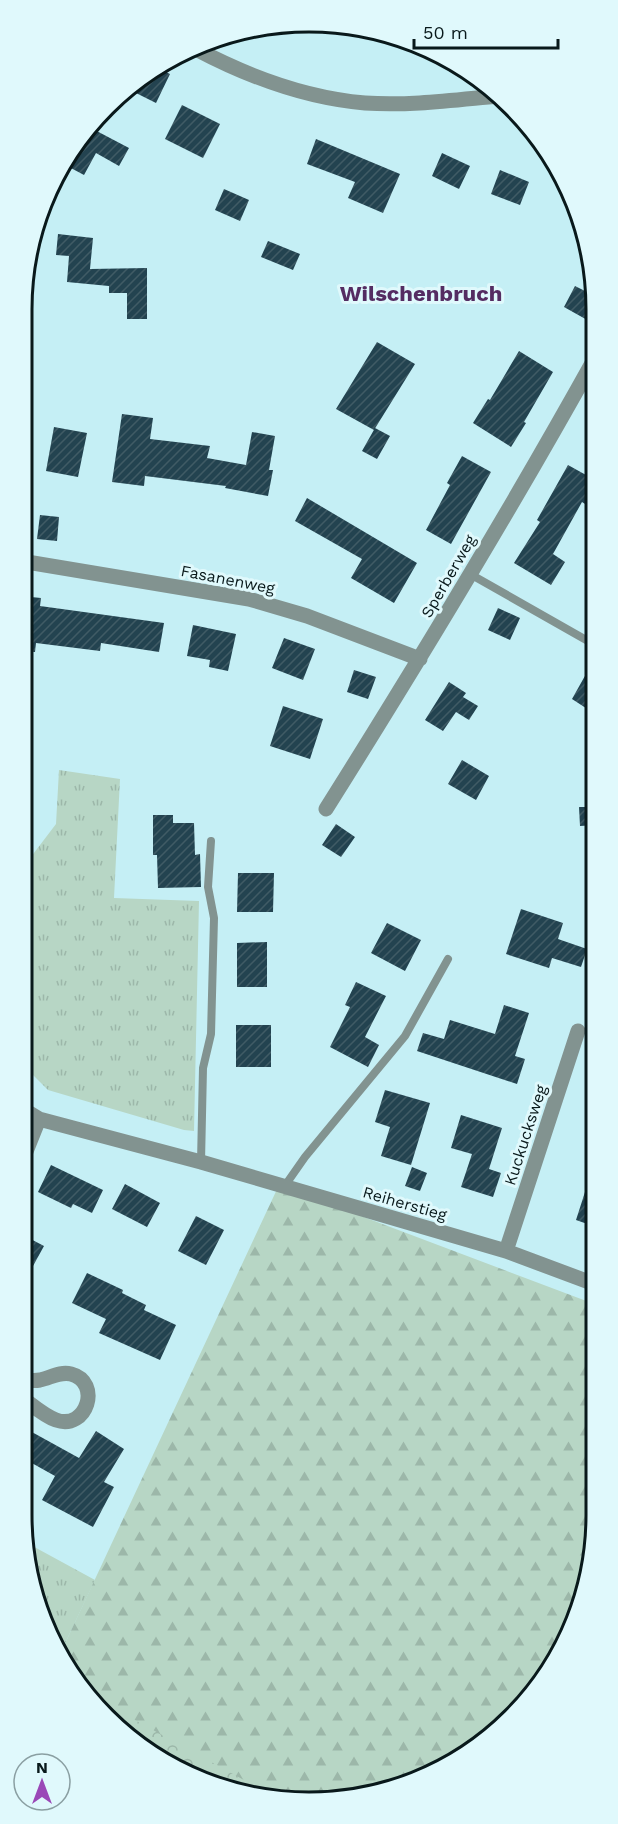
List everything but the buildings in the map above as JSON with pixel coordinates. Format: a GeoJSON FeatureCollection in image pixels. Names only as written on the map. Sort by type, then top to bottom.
{"type":"FeatureCollection","features":[{"type":"Feature","properties":{"kind":"street"},"geometry":{"type":"LineString","coordinates":[[203,53],[230,67],[273,84],[321,96],[365,103],[418,103],[488,97]]}},
{"type":"Feature","properties":{"kind":"street","name":"Sperberweg"},"geometry":{"type":"LineString","coordinates":[[326,809],[420,660],[586,374]]}},
{"type":"Feature","properties":{"kind":"street","name":"Fasanenweg"},"geometry":{"type":"LineString","coordinates":[[32,563],[249,599],[307,616],[420,660]]}},
{"type":"Feature","properties":{"kind":"street","name":"Kuckucksweg"},"geometry":{"type":"LineString","coordinates":[[506,1251],[578,1031]]}},
{"type":"Feature","properties":{"kind":"street","name":"Reiherstieg"},"geometry":{"type":"LineString","coordinates":[[32,1115],[39,1119],[201,1162],[506,1251],[586,1281]]}},
{"type":"Feature","properties":{"kind":"street"},"geometry":{"type":"LineString","coordinates":[[32,1136],[39,1119]]}},
{"type":"Feature","properties":{"kind":"street"},"geometry":{"type":"LineString","coordinates":[[32,1380],[70,1373],[81,1378],[87,1389],[88,1399],[86,1409],[72,1421],[56,1420],[32,1404]]}},
{"type":"Feature","properties":{"kind":"lane"},"geometry":{"type":"LineString","coordinates":[[470,574],[586,640]]}},
{"type":"Feature","properties":{"kind":"lane"},"geometry":{"type":"LineString","coordinates":[[201,1162],[203,1068],[211,1034],[214,918],[208,887],[211,841]]}},
{"type":"Feature","properties":{"kind":"lane"},"geometry":{"type":"LineString","coordinates":[[284,1186],[405,1036],[448,958]]}},
{"type":"Feature","properties":{"kind":"green space"},"geometry":{"type":"Polygon","coordinates":[[[59,770],[120,779],[114,898],[199,901],[194,1131],[48,1090],[32,1074],[32,856],[56,824],[59,770]]]}},
{"type":"Feature","properties":{"kind":"green space"},"geometry":{"type":"Polygon","coordinates":[[[279,1185],[586,1301],[586,1533],[577,1587],[558,1638],[540,1669],[518,1698],[492,1724],[463,1746],[432,1764],[398,1778],[345,1790],[291,1792],[237,1783],[186,1764],[155,1746],[126,1724],[100,1698],[78,1669],[64,1645],[279,1185]]]}},
{"type":"Feature","properties":{"kind":"green space"},"geometry":{"type":"Polygon","coordinates":[[[34,1547],[95,1580],[64,1645],[46,1604],[34,1547]]]}},
{"type":"Feature","properties":{"kind":"green space"},"geometry":{"type":"Polygon","coordinates":[[[106,1704],[259,1788],[220,1778],[186,1764],[140,1735],[106,1704]]]}},
{"type":"Feature","properties":{"kind":"district","name":"Wilschenbruch"},"geometry":{"type":"Point","coordinates":[421,293]}}]}
